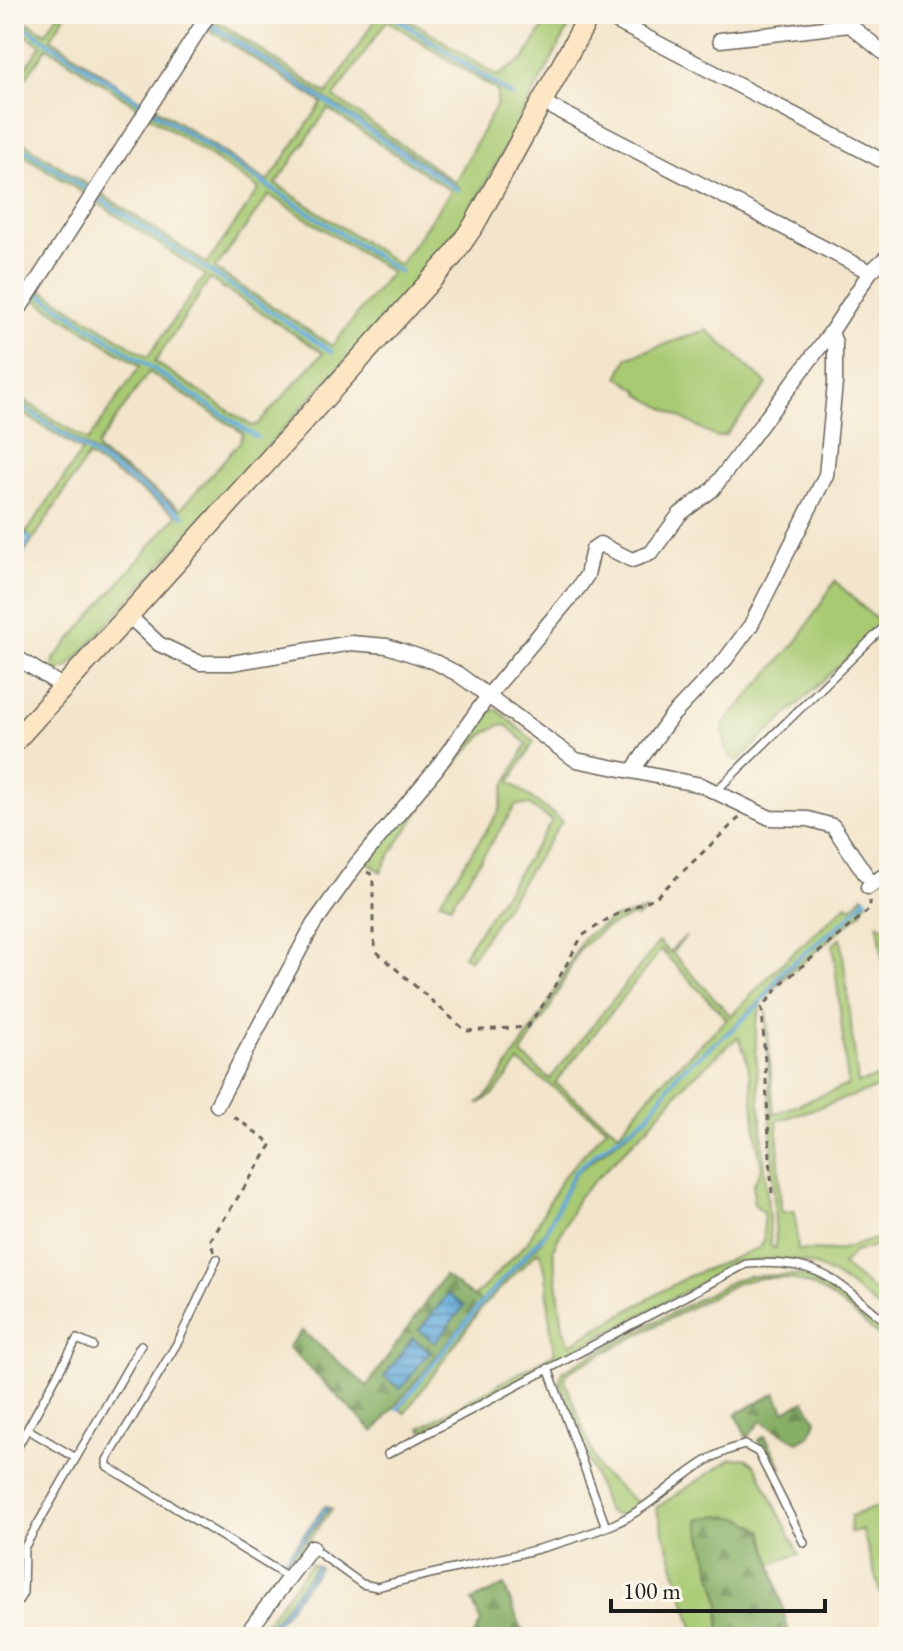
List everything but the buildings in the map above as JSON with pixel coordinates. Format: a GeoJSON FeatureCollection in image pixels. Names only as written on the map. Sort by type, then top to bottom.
{"type":"FeatureCollection","features":[{"type":"Feature","properties":{"kind":"street"},"geometry":{"type":"LineString","coordinates":[[14,317],[209,14]]}},
{"type":"Feature","properties":{"kind":"street"},"geometry":{"type":"LineString","coordinates":[[14,742],[452,257],[474,225],[590,14]]}},
{"type":"Feature","properties":{"kind":"street"},"geometry":{"type":"LineString","coordinates":[[602,14],[879,159],[889,159]]}},
{"type":"Feature","properties":{"kind":"street"},"geometry":{"type":"LineString","coordinates":[[836,14],[889,57]]}},
{"type":"Feature","properties":{"kind":"street"},"geometry":{"type":"LineString","coordinates":[[720,40],[850,25]]}},
{"type":"Feature","properties":{"kind":"street"},"geometry":{"type":"LineString","coordinates":[[542,102],[870,272]]}},
{"type":"Feature","properties":{"kind":"street"},"geometry":{"type":"LineString","coordinates":[[217,1105],[313,925],[356,865],[436,769],[488,696],[579,587],[587,575],[593,549],[600,544],[632,560],[651,553],[680,514],[712,490],[831,332],[870,272],[889,255]]}},
{"type":"Feature","properties":{"kind":"street"},"geometry":{"type":"LineString","coordinates":[[632,771],[670,718],[725,660],[751,625],[826,475],[835,383],[835,343],[831,332]]}},
{"type":"Feature","properties":{"kind":"street"},"geometry":{"type":"LineString","coordinates":[[128,615],[159,644],[200,663],[232,663],[364,643],[435,662],[488,696],[565,755],[591,764],[717,790],[770,818],[808,819],[833,826],[867,881],[889,872]]}},
{"type":"Feature","properties":{"kind":"street"},"geometry":{"type":"LineString","coordinates":[[14,656],[62,686]]}},
{"type":"Feature","properties":{"kind":"street"},"geometry":{"type":"LineString","coordinates":[[244,1637],[312,1547]]}},
{"type":"Feature","properties":{"kind":"lane"},"geometry":{"type":"LineString","coordinates":[[717,790],[889,622]]}},
{"type":"Feature","properties":{"kind":"lane"},"geometry":{"type":"LineString","coordinates":[[217,1259],[179,1340],[107,1460],[107,1466],[288,1577]]}},
{"type":"Feature","properties":{"kind":"lane"},"geometry":{"type":"LineString","coordinates":[[388,1454],[746,1264],[780,1263],[819,1269],[889,1324]]}},
{"type":"Feature","properties":{"kind":"lane"},"geometry":{"type":"LineString","coordinates":[[14,1453],[77,1339],[93,1346]]}},
{"type":"Feature","properties":{"kind":"lane"},"geometry":{"type":"LineString","coordinates":[[14,1608],[23,1593],[24,1548],[141,1345]]}},
{"type":"Feature","properties":{"kind":"lane"},"geometry":{"type":"LineString","coordinates":[[548,1368],[606,1527]]}},
{"type":"Feature","properties":{"kind":"lane"},"geometry":{"type":"LineString","coordinates":[[27,1429],[76,1458]]}},
{"type":"Feature","properties":{"kind":"lane"},"geometry":{"type":"LineString","coordinates":[[312,1547],[362,1584],[377,1587],[555,1544],[606,1527],[639,1510],[694,1470],[745,1445],[758,1452],[804,1543]]}},
{"type":"Feature","properties":{"kind":"path"},"geometry":{"type":"LineString","coordinates":[[850,25],[867,18],[889,16]]}},
{"type":"Feature","properties":{"kind":"path"},"geometry":{"type":"LineString","coordinates":[[356,865],[373,875],[373,938],[378,953],[455,1024],[475,1033],[527,1027],[548,998],[582,936],[611,917],[656,897],[747,807]]}},
{"type":"Feature","properties":{"kind":"path"},"geometry":{"type":"LineString","coordinates":[[772,1193],[762,1008],[782,983],[870,909],[867,881]]}},
{"type":"Feature","properties":{"kind":"path"},"geometry":{"type":"LineString","coordinates":[[217,1105],[272,1144],[210,1241],[217,1259]]}},
{"type":"Feature","properties":{"kind":"green space"},"geometry":{"type":"Polygon","coordinates":[[[14,14],[46,33],[58,14],[66,14],[51,38],[147,105],[14,18],[14,14]]]}},
{"type":"Feature","properties":{"kind":"green space"},"geometry":{"type":"Polygon","coordinates":[[[379,14],[388,14],[511,97],[513,94],[394,14],[401,14],[497,76],[524,59],[551,14],[576,14],[469,215],[448,246],[69,667],[53,673],[54,659],[177,515],[88,456],[14,569],[31,538],[14,523],[27,532],[82,451],[14,408],[14,402],[186,516],[164,498],[14,399],[14,394],[88,441],[140,366],[33,298],[36,293],[258,438],[37,291],[39,288],[148,357],[205,275],[95,201],[97,197],[333,352],[98,196],[100,193],[207,264],[259,189],[148,115],[150,111],[401,274],[152,108],[154,106],[268,182],[322,103],[205,27],[207,24],[458,191],[460,188],[209,21],[211,17],[327,94],[379,14]],[[387,20],[334,97],[455,182],[497,104],[497,91],[387,20]],[[328,109],[276,184],[399,265],[451,191],[328,109]],[[269,195],[215,269],[332,346],[391,272],[269,195]],[[210,279],[155,362],[252,426],[258,424],[323,353],[210,279]],[[149,372],[97,446],[99,452],[181,509],[240,442],[243,433],[149,372]]]}},
{"type":"Feature","properties":{"kind":"green space"},"geometry":{"type":"Polygon","coordinates":[[[14,21],[145,107],[143,110],[47,47],[14,95],[14,85],[41,45],[14,28],[14,21]]]}},
{"type":"Feature","properties":{"kind":"green space"},"geometry":{"type":"Polygon","coordinates":[[[14,136],[94,189],[92,191],[14,141],[14,136]]]}},
{"type":"Feature","properties":{"kind":"green space"},"geometry":{"type":"Polygon","coordinates":[[[14,144],[91,194],[89,197],[14,149],[14,144]]]}},
{"type":"Feature","properties":{"kind":"green space"},"geometry":{"type":"Polygon","coordinates":[[[707,330],[767,384],[726,435],[716,437],[639,394],[640,391],[618,377],[628,357],[707,330]]]}},
{"type":"Feature","properties":{"kind":"green space"},"geometry":{"type":"Polygon","coordinates":[[[835,581],[882,625],[737,762],[725,749],[723,725],[798,640],[835,581]]]}},
{"type":"Feature","properties":{"kind":"green space"},"geometry":{"type":"Polygon","coordinates":[[[496,708],[534,742],[510,782],[562,821],[470,960],[463,956],[552,821],[529,805],[516,805],[451,905],[440,901],[500,809],[504,787],[527,744],[506,725],[493,728],[457,762],[438,786],[381,872],[367,861],[482,720],[496,708]]]}},
{"type":"Feature","properties":{"kind":"green space"},"geometry":{"type":"Polygon","coordinates":[[[863,895],[865,897],[849,916],[781,971],[762,999],[733,1027],[678,1072],[648,1115],[573,1173],[544,1233],[481,1302],[474,1297],[527,1243],[562,1178],[607,1128],[519,1062],[494,1094],[478,1104],[492,1090],[547,1006],[583,938],[612,919],[647,910],[636,918],[632,916],[603,929],[580,948],[551,1006],[521,1054],[550,1079],[659,942],[669,952],[686,936],[672,953],[731,1016],[782,963],[847,904],[852,907],[863,895]],[[661,950],[555,1083],[619,1133],[658,1085],[727,1019],[661,950]]]}},
{"type":"Feature","properties":{"kind":"green space"},"geometry":{"type":"Polygon","coordinates":[[[867,899],[862,912],[782,980],[764,1001],[786,972],[867,899]]]}},
{"type":"Feature","properties":{"kind":"green space"},"geometry":{"type":"Polygon","coordinates":[[[878,923],[889,930],[889,1008],[878,923]]]}},
{"type":"Feature","properties":{"kind":"green space"},"geometry":{"type":"Polygon","coordinates":[[[841,938],[858,1083],[889,1074],[889,1084],[777,1121],[781,1212],[795,1211],[798,1250],[835,1251],[889,1235],[889,1241],[854,1252],[842,1265],[889,1303],[889,1317],[852,1287],[816,1267],[778,1259],[755,1261],[729,1268],[423,1431],[420,1428],[555,1353],[545,1271],[538,1251],[482,1307],[405,1413],[400,1409],[482,1303],[540,1243],[576,1173],[649,1117],[680,1072],[762,1003],[756,1024],[756,1053],[771,1247],[776,1248],[766,1011],[774,1114],[848,1085],[833,945],[841,938]],[[738,1037],[685,1084],[648,1127],[579,1196],[553,1249],[563,1328],[570,1344],[687,1277],[759,1248],[764,1241],[763,1212],[754,1204],[753,1185],[762,1168],[749,1068],[738,1037]]]}},
{"type":"Feature","properties":{"kind":"green space"},"geometry":{"type":"Polygon","coordinates":[[[800,1275],[821,1279],[889,1334],[889,1345],[822,1291],[784,1278],[762,1278],[737,1283],[566,1373],[565,1380],[599,1471],[641,1506],[620,1515],[607,1511],[560,1382],[562,1371],[732,1281],[746,1276],[800,1275]]]}},
{"type":"Feature","properties":{"kind":"green space"},"geometry":{"type":"Polygon","coordinates":[[[444,1276],[481,1302],[374,1432],[288,1347],[302,1331],[367,1386],[444,1276]]]}},
{"type":"Feature","properties":{"kind":"green space"},"geometry":{"type":"Polygon","coordinates":[[[776,1393],[784,1411],[805,1401],[816,1420],[810,1435],[798,1442],[761,1421],[747,1438],[736,1414],[776,1393]]]}},
{"type":"Feature","properties":{"kind":"green space"},"geometry":{"type":"Polygon","coordinates":[[[765,1436],[782,1468],[774,1472],[758,1440],[765,1436]]]}},
{"type":"Feature","properties":{"kind":"green space"},"geometry":{"type":"Polygon","coordinates":[[[746,1458],[756,1466],[799,1554],[771,1564],[763,1531],[732,1518],[698,1520],[720,1603],[719,1637],[696,1637],[656,1508],[731,1459],[746,1458]]]}},
{"type":"Feature","properties":{"kind":"green space"},"geometry":{"type":"Polygon","coordinates":[[[889,1484],[889,1623],[862,1529],[850,1533],[851,1516],[885,1504],[883,1492],[889,1484]]]}},
{"type":"Feature","properties":{"kind":"green space"},"geometry":{"type":"Polygon","coordinates":[[[329,1508],[332,1509],[287,1569],[282,1568],[329,1508]]]}},
{"type":"Feature","properties":{"kind":"green space"},"geometry":{"type":"Polygon","coordinates":[[[720,1515],[743,1519],[763,1531],[790,1637],[719,1637],[720,1603],[698,1520],[720,1515]]]}},
{"type":"Feature","properties":{"kind":"green space"},"geometry":{"type":"Polygon","coordinates":[[[310,1564],[316,1566],[261,1637],[255,1637],[310,1564]]]}},
{"type":"Feature","properties":{"kind":"green space"},"geometry":{"type":"Polygon","coordinates":[[[504,1586],[525,1637],[473,1637],[481,1622],[472,1601],[504,1586]]]}},
{"type":"Feature","properties":{"kind":"water"},"geometry":{"type":"Polygon","coordinates":[[[448,1294],[464,1306],[435,1343],[419,1330],[448,1294]]]}},
{"type":"Feature","properties":{"kind":"water"},"geometry":{"type":"Polygon","coordinates":[[[413,1338],[430,1351],[401,1389],[384,1377],[413,1338]]]}},
{"type":"Feature","properties":{"kind":"water"},"geometry":{"type":"Polygon","coordinates":[[[325,1506],[329,1508],[282,1568],[279,1567],[325,1506]]]}},
{"type":"Feature","properties":{"kind":"water"},"geometry":{"type":"Polygon","coordinates":[[[316,1566],[320,1567],[266,1637],[261,1637],[316,1566]]]}},
{"type":"Feature","properties":{"kind":"water"},"geometry":{"type":"Polygon","coordinates":[[[273,1577],[275,1579],[233,1637],[228,1637],[273,1577]]]}},
{"type":"Feature","properties":{"kind":"waterway"},"geometry":{"type":"LineString","coordinates":[[194,14],[198,16]]}},
{"type":"Feature","properties":{"kind":"waterway"},"geometry":{"type":"LineString","coordinates":[[390,14],[512,95]]}},
{"type":"Feature","properties":{"kind":"waterway"},"geometry":{"type":"LineString","coordinates":[[14,20],[146,106]]}},
{"type":"Feature","properties":{"kind":"waterway"},"geometry":{"type":"LineString","coordinates":[[210,24],[458,190]]}},
{"type":"Feature","properties":{"kind":"waterway"},"geometry":{"type":"LineString","coordinates":[[152,110],[400,272]]}},
{"type":"Feature","properties":{"kind":"waterway"},"geometry":{"type":"LineString","coordinates":[[14,142],[89,191]]}},
{"type":"Feature","properties":{"kind":"waterway"},"geometry":{"type":"LineString","coordinates":[[100,199],[332,352]]}},
{"type":"Feature","properties":{"kind":"waterway"},"geometry":{"type":"LineString","coordinates":[[14,277],[28,286]]}},
{"type":"Feature","properties":{"kind":"waterway"},"geometry":{"type":"LineString","coordinates":[[38,293],[257,437]]}},
{"type":"Feature","properties":{"kind":"waterway"},"geometry":{"type":"LineString","coordinates":[[14,401],[184,516]]}},
{"type":"Feature","properties":{"kind":"waterway"},"geometry":{"type":"LineString","coordinates":[[14,529],[30,539],[14,563]]}},
{"type":"Feature","properties":{"kind":"waterway"},"geometry":{"type":"LineString","coordinates":[[398,1409],[481,1303],[545,1234],[574,1173],[596,1153],[648,1116],[678,1073],[734,1028],[763,1000],[782,972],[849,917],[866,898]]}}]}
